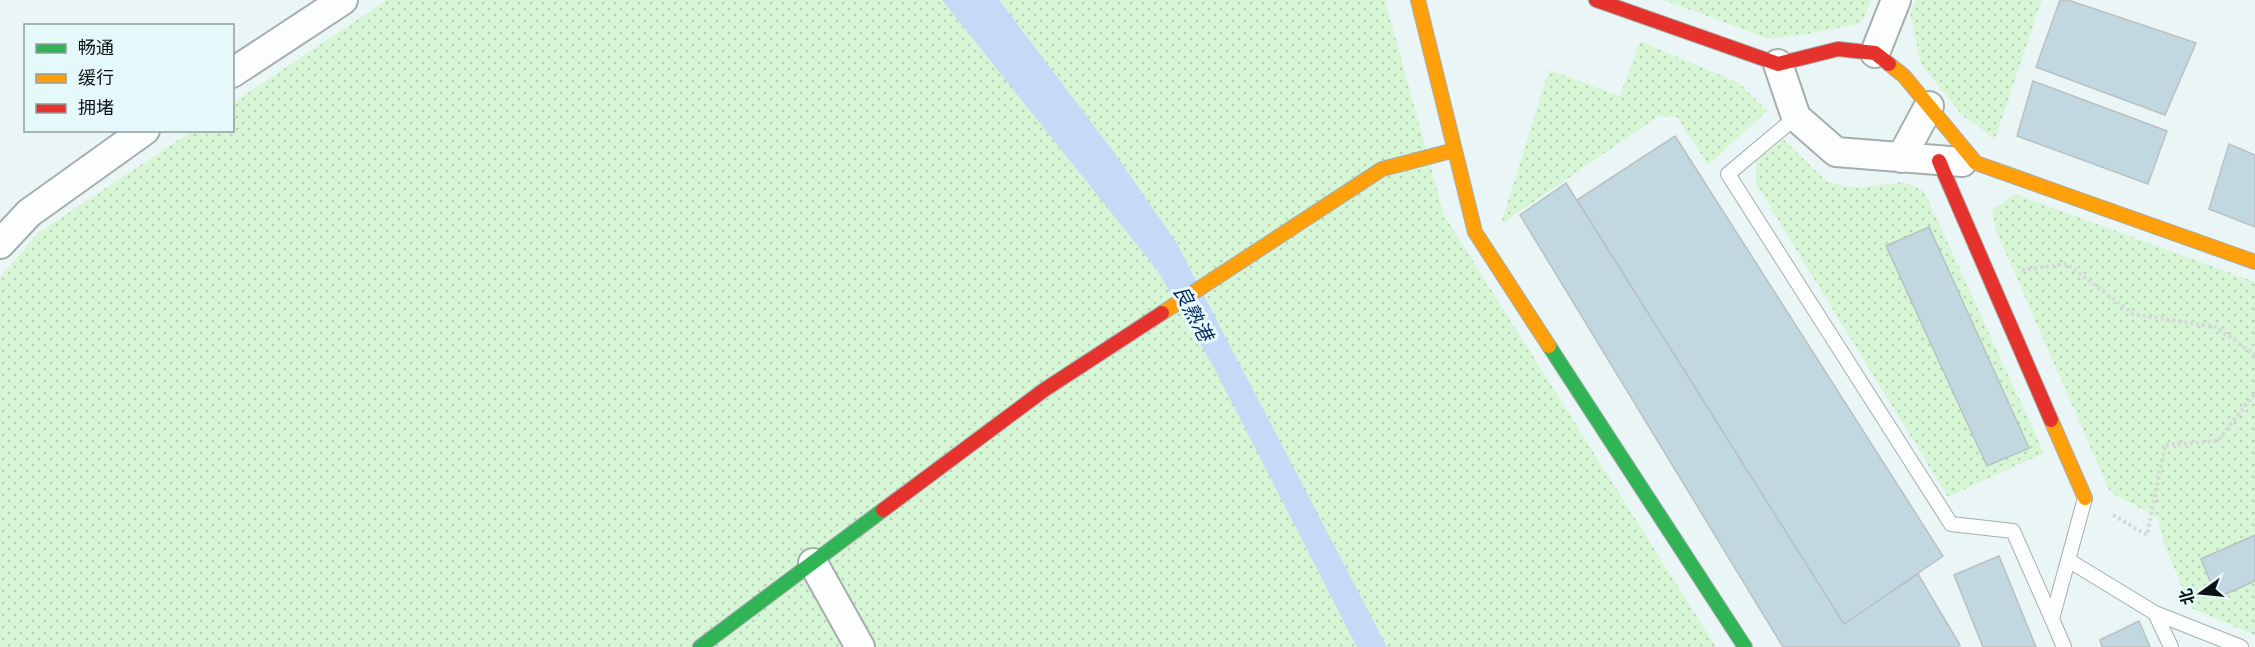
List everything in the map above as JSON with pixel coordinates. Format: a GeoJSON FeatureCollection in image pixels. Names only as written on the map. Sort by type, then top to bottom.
{"type":"FeatureCollection","features":[{"type":"Feature","properties":{"kind":"street"},"geometry":{"type":"LineString","coordinates":[[234,72],[343,0]]}},
{"type":"Feature","properties":{"kind":"street"},"geometry":{"type":"LineString","coordinates":[[1418,0],[1475,232],[1744,647]]}},
{"type":"Feature","properties":{"kind":"street"},"geometry":{"type":"LineString","coordinates":[[1596,0],[1778,63],[1838,49],[1875,53],[1904,76],[1976,163]]}},
{"type":"Feature","properties":{"kind":"street"},"geometry":{"type":"LineString","coordinates":[[1875,53],[1896,0]]}},
{"type":"Feature","properties":{"kind":"street"},"geometry":{"type":"LineString","coordinates":[[1778,63],[1796,117],[1836,152],[1976,163],[2255,262]]}},
{"type":"Feature","properties":{"kind":"street"},"geometry":{"type":"LineString","coordinates":[[1901,158],[1929,106]]}},
{"type":"Feature","properties":{"kind":"street"},"geometry":{"type":"LineString","coordinates":[[0,244],[29,213],[142,132]]}},
{"type":"Feature","properties":{"kind":"street"},"geometry":{"type":"LineString","coordinates":[[700,647],[1044,390],[1162,312],[1382,169],[1455,150]]}},
{"type":"Feature","properties":{"kind":"street"},"geometry":{"type":"LineString","coordinates":[[1939,160],[2085,498]]}},
{"type":"Feature","properties":{"kind":"street"},"geometry":{"type":"LineString","coordinates":[[813,563],[860,647]]}},
{"type":"Feature","properties":{"kind":"lane"},"geometry":{"type":"LineString","coordinates":[[1796,117],[1728,174],[1951,524],[2013,531],[2064,647]]}},
{"type":"Feature","properties":{"kind":"lane"},"geometry":{"type":"LineString","coordinates":[[2052,619],[2085,498]]}},
{"type":"Feature","properties":{"kind":"lane"},"geometry":{"type":"LineString","coordinates":[[2068,560],[2155,613],[2241,647]]}},
{"type":"Feature","properties":{"kind":"lane"},"geometry":{"type":"LineString","coordinates":[[2155,613],[2171,647]]}},
{"type":"Feature","properties":{"kind":"path"},"geometry":{"type":"LineString","coordinates":[[1988,274],[2067,264],[2133,314],[2216,327],[2255,356]]}},
{"type":"Feature","properties":{"kind":"path"},"geometry":{"type":"LineString","coordinates":[[2085,498],[2147,536],[2165,445],[2218,441],[2255,393]]}},
{"type":"Feature","properties":{"kind":"green space"},"geometry":{"type":"Polygon","coordinates":[[[387,0],[1385,0],[1444,215],[1716,647],[0,647],[0,277],[38,233],[190,132],[234,132],[234,102],[387,0]]]}},
{"type":"Feature","properties":{"kind":"green space"},"geometry":{"type":"Polygon","coordinates":[[[1664,0],[1871,0],[1862,23],[1769,39],[1664,0]]]}},
{"type":"Feature","properties":{"kind":"green space"},"geometry":{"type":"Polygon","coordinates":[[[1916,0],[2042,0],[1995,139],[1962,115],[1921,64],[1910,13],[1916,0]]]}},
{"type":"Feature","properties":{"kind":"green space"},"geometry":{"type":"Polygon","coordinates":[[[1640,41],[1739,83],[1767,111],[1708,165],[1677,117],[1659,116],[1501,224],[1549,70],[1620,96],[1640,41]]]}},
{"type":"Feature","properties":{"kind":"green space"},"geometry":{"type":"Polygon","coordinates":[[[1783,139],[1827,182],[1856,188],[1904,182],[1924,191],[2044,453],[1948,497],[1756,184],[1756,161],[1783,139]]]}},
{"type":"Feature","properties":{"kind":"green space"},"geometry":{"type":"Polygon","coordinates":[[[2015,194],[2255,282],[2255,635],[2191,608],[2164,543],[2157,517],[2110,492],[1995,228],[1992,210],[2015,194]]]}},
{"type":"Feature","properties":{"kind":"water","name":"良熟港"},"geometry":{"type":"Polygon","coordinates":[[[942,0],[999,0],[1113,151],[1176,242],[1387,647],[1357,647],[1211,362],[1157,270],[942,0]]]}},
{"type":"Feature","properties":{"kind":"building"},"geometry":{"type":"Polygon","coordinates":[[[2060,0],[2068,0],[2196,43],[2165,115],[2036,67],[2060,0]]]}},
{"type":"Feature","properties":{"kind":"building"},"geometry":{"type":"Polygon","coordinates":[[[2033,81],[2167,131],[2148,184],[2017,136],[2033,81]]]}},
{"type":"Feature","properties":{"kind":"building"},"geometry":{"type":"Polygon","coordinates":[[[1675,136],[1943,556],[1844,624],[1577,200],[1675,136]]]}},
{"type":"Feature","properties":{"kind":"building"},"geometry":{"type":"Polygon","coordinates":[[[2229,144],[2255,155],[2255,227],[2209,209],[2229,144]]]}},
{"type":"Feature","properties":{"kind":"building"},"geometry":{"type":"Polygon","coordinates":[[[1566,183],[1844,624],[1918,574],[1960,645],[1957,647],[1783,647],[1520,215],[1566,183]]]}},
{"type":"Feature","properties":{"kind":"building"},"geometry":{"type":"Polygon","coordinates":[[[1929,227],[2029,448],[1987,466],[1886,246],[1929,227]]]}},
{"type":"Feature","properties":{"kind":"building"},"geometry":{"type":"Polygon","coordinates":[[[2255,535],[2255,581],[2217,598],[2201,559],[2255,535]]]}},
{"type":"Feature","properties":{"kind":"building"},"geometry":{"type":"Polygon","coordinates":[[[1999,556],[2036,647],[1983,647],[1954,575],[1999,556]]]}},
{"type":"Feature","properties":{"kind":"building"},"geometry":{"type":"Polygon","coordinates":[[[2139,621],[2150,647],[2102,647],[2100,640],[2139,621]]]}},
{"type":"Feature","properties":{"kind":"traffic: fast"},"geometry":{"type":"LineString","coordinates":[[1549,346],[1745,647]]}},
{"type":"Feature","properties":{"kind":"traffic: fast"},"geometry":{"type":"LineString","coordinates":[[700,647],[883,510]]}},
{"type":"Feature","properties":{"kind":"traffic: slow"},"geometry":{"type":"LineString","coordinates":[[1418,0],[1475,232],[1549,346]]}},
{"type":"Feature","properties":{"kind":"traffic: slow"},"geometry":{"type":"LineString","coordinates":[[1889,64],[1904,76],[1976,163],[2255,262]]}},
{"type":"Feature","properties":{"kind":"traffic: slow"},"geometry":{"type":"LineString","coordinates":[[1162,313],[1382,169],[1455,150]]}},
{"type":"Feature","properties":{"kind":"traffic: slow"},"geometry":{"type":"LineString","coordinates":[[2051,420],[2085,498]]}},
{"type":"Feature","properties":{"kind":"traffic: jam"},"geometry":{"type":"LineString","coordinates":[[1596,0],[1778,64],[1838,49],[1875,53],[1889,64]]}},
{"type":"Feature","properties":{"kind":"traffic: jam"},"geometry":{"type":"LineString","coordinates":[[1939,161],[2051,420]]}},
{"type":"Feature","properties":{"kind":"traffic: jam"},"geometry":{"type":"LineString","coordinates":[[883,510],[1044,390],[1162,313]]}}]}
